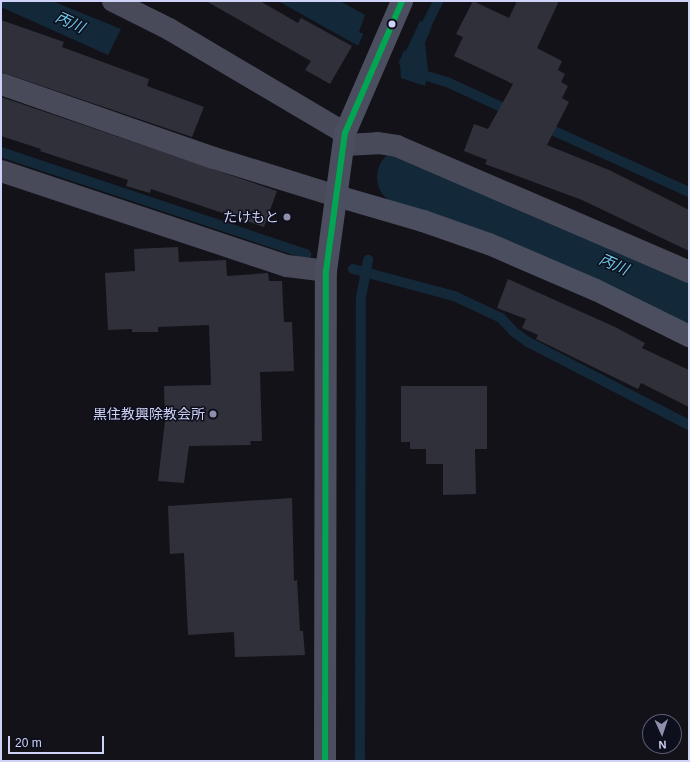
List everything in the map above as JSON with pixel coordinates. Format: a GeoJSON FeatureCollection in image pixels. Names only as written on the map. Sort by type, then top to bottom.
{"type":"FeatureCollection","features":[{"type":"Feature","properties":{"kind":"street"},"geometry":{"type":"LineString","coordinates":[[113,1],[169,29],[345,139],[397,146],[689,272]]}},
{"type":"Feature","properties":{"kind":"street"},"geometry":{"type":"LineString","coordinates":[[325,761],[326,271],[345,139],[376,58],[402,1]]}},
{"type":"Feature","properties":{"kind":"street"},"geometry":{"type":"LineString","coordinates":[[1,84],[214,158],[442,227],[489,244],[596,290],[689,336]]}},
{"type":"Feature","properties":{"kind":"street"},"geometry":{"type":"LineString","coordinates":[[1,171],[287,266],[326,271]]}},
{"type":"Feature","properties":{"kind":"water"},"geometry":{"type":"Polygon","coordinates":[[[1,1],[52,1],[121,29],[108,55],[1,7],[1,1]]]}},
{"type":"Feature","properties":{"kind":"water"},"geometry":{"type":"Polygon","coordinates":[[[278,1],[340,1],[365,15],[359,32],[406,51],[420,21],[432,26],[425,43],[428,71],[425,86],[401,78],[400,64],[353,43],[278,1]]]}},
{"type":"Feature","properties":{"kind":"pier"},"geometry":{"type":"Polygon","coordinates":[[[364,32],[405,49],[398,65],[357,48],[364,32]]]}},
{"type":"Feature","properties":{"kind":"building"},"geometry":{"type":"Polygon","coordinates":[[[206,1],[260,1],[298,23],[301,18],[352,46],[330,84],[305,70],[311,61],[206,1]]]}},
{"type":"Feature","properties":{"kind":"building"},"geometry":{"type":"Polygon","coordinates":[[[473,1],[509,18],[517,1],[559,1],[537,48],[562,61],[558,70],[565,74],[561,82],[568,86],[562,98],[569,102],[547,145],[609,170],[689,210],[689,251],[582,200],[485,164],[487,160],[464,151],[474,124],[488,129],[513,84],[454,56],[463,37],[456,34],[473,1]]]}},
{"type":"Feature","properties":{"kind":"building"},"geometry":{"type":"Polygon","coordinates":[[[1,20],[64,42],[62,47],[149,79],[147,86],[204,107],[192,137],[1,72],[1,20]]]}},
{"type":"Feature","properties":{"kind":"building"},"geometry":{"type":"Polygon","coordinates":[[[1,97],[277,191],[264,227],[151,189],[150,193],[126,186],[128,180],[40,151],[41,149],[1,136],[1,97]]]}},
{"type":"Feature","properties":{"kind":"building"},"geometry":{"type":"Polygon","coordinates":[[[178,247],[179,262],[226,260],[227,276],[268,273],[269,281],[282,281],[284,322],[292,322],[294,371],[260,372],[262,441],[250,441],[251,445],[189,446],[184,483],[158,481],[165,421],[164,386],[211,385],[209,325],[158,327],[158,332],[132,332],[132,329],[108,330],[105,273],[135,271],[134,249],[178,247]]]}},
{"type":"Feature","properties":{"kind":"building"},"geometry":{"type":"Polygon","coordinates":[[[508,279],[615,327],[645,343],[642,348],[689,370],[689,407],[641,383],[638,389],[536,339],[538,335],[522,328],[526,319],[497,308],[508,279]]]}},
{"type":"Feature","properties":{"kind":"building"},"geometry":{"type":"Polygon","coordinates":[[[401,386],[487,386],[487,449],[475,449],[476,494],[443,495],[443,464],[426,464],[426,449],[410,449],[410,442],[401,442],[401,386]]]}},
{"type":"Feature","properties":{"kind":"building"},"geometry":{"type":"Polygon","coordinates":[[[292,498],[294,581],[297,580],[300,631],[303,631],[305,655],[235,657],[234,632],[188,635],[184,553],[170,554],[168,506],[292,498]]]}},
{"type":"Feature","properties":{"kind":"waterway"},"geometry":{"type":"LineString","coordinates":[[421,35],[438,1]]}},
{"type":"Feature","properties":{"kind":"waterway"},"geometry":{"type":"LineString","coordinates":[[414,72],[447,82],[512,112]]}},
{"type":"Feature","properties":{"kind":"waterway"},"geometry":{"type":"LineString","coordinates":[[543,126],[689,192]]}},
{"type":"Feature","properties":{"kind":"waterway"},"geometry":{"type":"LineString","coordinates":[[1,152],[306,254]]}},
{"type":"Feature","properties":{"kind":"waterway","name":"丙川"},"geometry":{"type":"LineString","coordinates":[[406,177],[506,215],[689,298]]}},
{"type":"Feature","properties":{"kind":"waterway"},"geometry":{"type":"LineString","coordinates":[[360,761],[361,297],[368,260]]}},
{"type":"Feature","properties":{"kind":"waterway"},"geometry":{"type":"LineString","coordinates":[[353,269],[454,296],[501,318],[514,332],[528,342],[689,425]]}},
{"type":"Feature","properties":{"kind":"transit line"},"geometry":{"type":"LineString","coordinates":[[325,761],[326,271],[345,133],[402,1]]}},
{"type":"Feature","properties":{"kind":"place","name":"たけもと"},"geometry":{"type":"Point","coordinates":[287,217]}},
{"type":"Feature","properties":{"kind":"place","name":"黒住教興除教会所"},"geometry":{"type":"Point","coordinates":[213,414]}}]}
